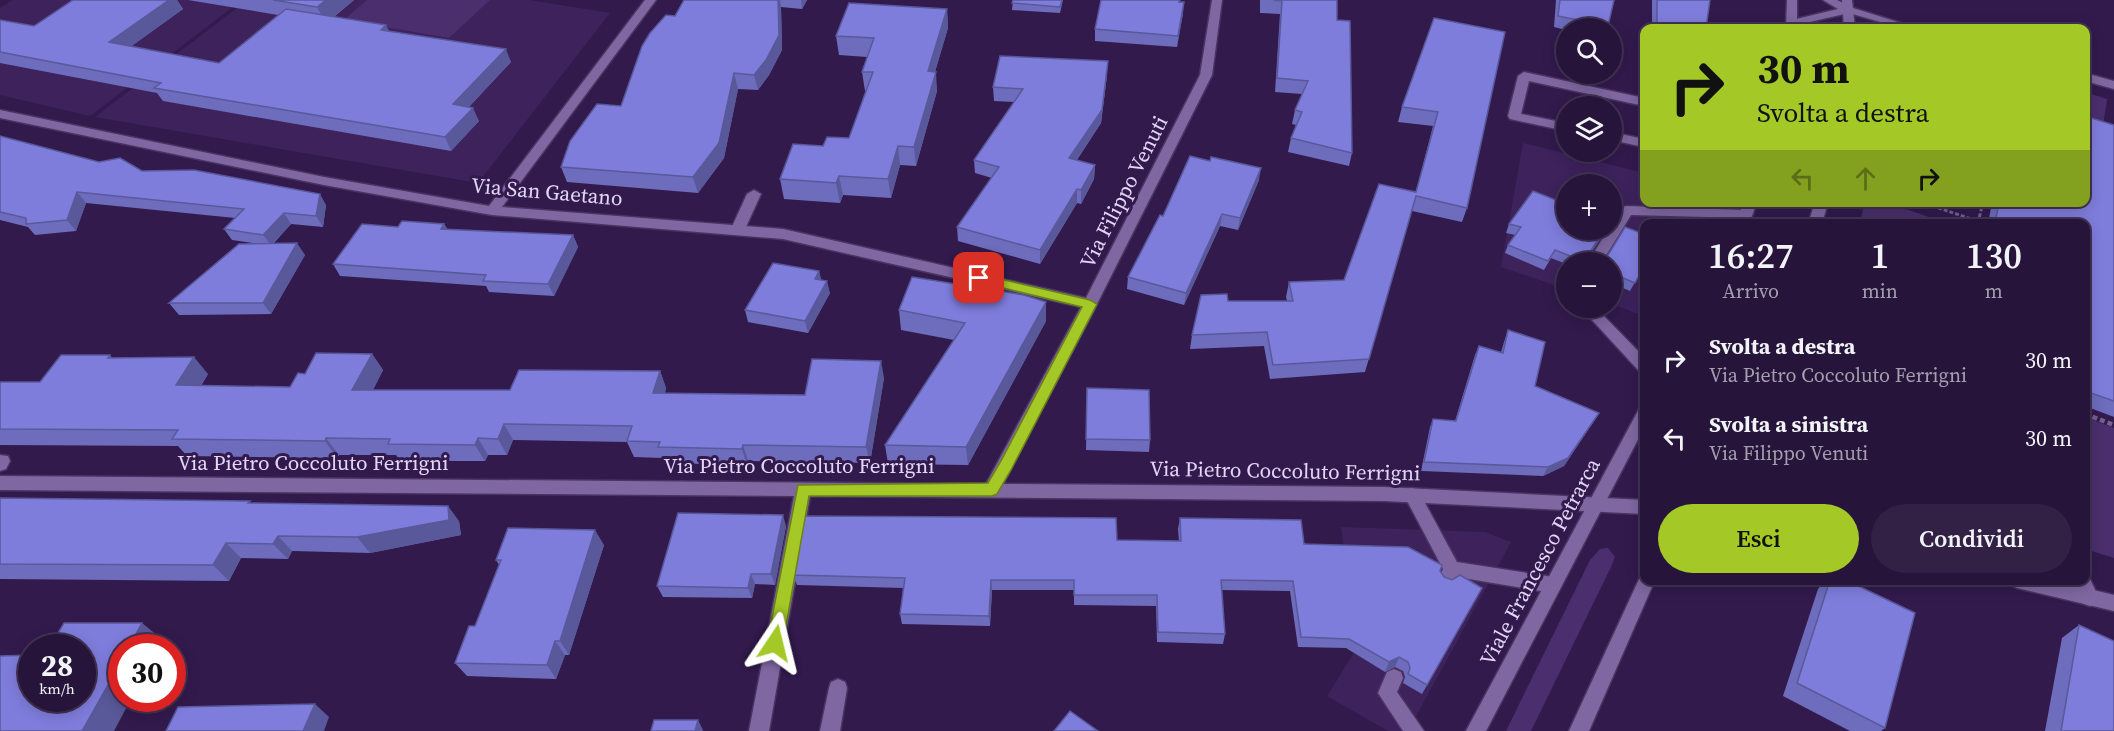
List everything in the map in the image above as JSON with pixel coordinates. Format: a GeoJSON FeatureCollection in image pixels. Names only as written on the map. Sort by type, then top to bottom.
{"type":"FeatureCollection","features":[{"type":"Feature","properties":{"kind":"street"},"geometry":{"type":"LineString","coordinates":[[492,211],[651,0]]}},
{"type":"Feature","properties":{"kind":"street","name":"Via Filippo Venuti"},"geometry":{"type":"LineString","coordinates":[[992,489],[1090,304],[1206,75],[1217,0]]}},
{"type":"Feature","properties":{"kind":"street"},"geometry":{"type":"LineString","coordinates":[[1791,0],[1792,24]]}},
{"type":"Feature","properties":{"kind":"street"},"geometry":{"type":"LineString","coordinates":[[1828,0],[1900,24]]}},
{"type":"Feature","properties":{"kind":"street"},"geometry":{"type":"LineString","coordinates":[[1797,24],[1848,5]]}},
{"type":"Feature","properties":{"kind":"street"},"geometry":{"type":"LineString","coordinates":[[1848,5],[1850,24]]}},
{"type":"Feature","properties":{"kind":"street"},"geometry":{"type":"LineString","coordinates":[[1556,125],[1514,116],[1524,76],[1616,96]]}},
{"type":"Feature","properties":{"kind":"street"},"geometry":{"type":"LineString","coordinates":[[2090,78],[2114,85]]}},
{"type":"Feature","properties":{"kind":"street"},"geometry":{"type":"LineString","coordinates":[[1622,97],[1640,101]]}},
{"type":"Feature","properties":{"kind":"street","name":"Via San Gaetano"},"geometry":{"type":"LineString","coordinates":[[0,114],[324,180],[492,211],[738,229],[822,242],[1090,304]]}},
{"type":"Feature","properties":{"kind":"street"},"geometry":{"type":"LineString","coordinates":[[1622,139],[1640,143]]}},
{"type":"Feature","properties":{"kind":"street"},"geometry":{"type":"LineString","coordinates":[[738,229],[754,194]]}},
{"type":"Feature","properties":{"kind":"street"},"geometry":{"type":"LineString","coordinates":[[1601,252],[1627,210],[1746,213]]}},
{"type":"Feature","properties":{"kind":"street"},"geometry":{"type":"LineString","coordinates":[[1597,318],[1640,363]]}},
{"type":"Feature","properties":{"kind":"street","name":"Viale Francesco Petrarca"},"geometry":{"type":"LineString","coordinates":[[1476,731],[1640,421]]}},
{"type":"Feature","properties":{"kind":"street","name":"Via Pietro Coccoluto Ferrigni"},"geometry":{"type":"LineString","coordinates":[[0,483],[803,490],[992,489],[1412,495],[1640,507]]}},
{"type":"Feature","properties":{"kind":"street"},"geometry":{"type":"LineString","coordinates":[[759,731],[803,490]]}},
{"type":"Feature","properties":{"kind":"street"},"geometry":{"type":"LineString","coordinates":[[1412,495],[1449,575],[1553,585]]}},
{"type":"Feature","properties":{"kind":"street"},"geometry":{"type":"LineString","coordinates":[[1579,731],[1645,585]]}},
{"type":"Feature","properties":{"kind":"street"},"geometry":{"type":"LineString","coordinates":[[2037,585],[2114,603]]}},
{"type":"Feature","properties":{"kind":"street"},"geometry":{"type":"LineString","coordinates":[[2084,585],[2090,598]]}},
{"type":"Feature","properties":{"kind":"street"},"geometry":{"type":"LineString","coordinates":[[1394,678],[1387,693],[1414,731]]}},
{"type":"Feature","properties":{"kind":"street"},"geometry":{"type":"LineString","coordinates":[[830,731],[838,688]]}},
{"type":"Feature","properties":{"kind":"path"},"geometry":{"type":"LineString","coordinates":[[1935,207],[1969,219]]}},
{"type":"Feature","properties":{"kind":"path"},"geometry":{"type":"LineString","coordinates":[[2090,416],[2114,425]]}},
{"type":"Feature","properties":{"kind":"shaded area"},"geometry":{"type":"Polygon","coordinates":[[[13,0],[242,0],[90,116],[0,95],[0,8],[13,0]]]}},
{"type":"Feature","properties":{"kind":"shaded area"},"geometry":{"type":"Polygon","coordinates":[[[247,0],[530,0],[610,13],[478,183],[95,117],[247,0]]]}},
{"type":"Feature","properties":{"kind":"shaded area"},"geometry":{"type":"Polygon","coordinates":[[[367,0],[490,0],[449,38],[344,20],[367,0]]]}},
{"type":"Feature","properties":{"kind":"shaded area"},"geometry":{"type":"Polygon","coordinates":[[[2090,94],[2107,99],[2102,133],[2090,129],[2090,94]]]}},
{"type":"Feature","properties":{"kind":"shaded area"},"geometry":{"type":"Polygon","coordinates":[[[1523,143],[1556,151],[1556,162],[1600,162],[1640,172],[1640,207],[1696,207],[1690,219],[1640,219],[1640,315],[1622,308],[1622,252],[1556,252],[1556,286],[1501,267],[1523,143]]]}},
{"type":"Feature","properties":{"kind":"shaded area"},"geometry":{"type":"Polygon","coordinates":[[[1863,207],[1900,207],[1935,219],[1861,219],[1863,207]]]}},
{"type":"Feature","properties":{"kind":"shaded area"},"geometry":{"type":"Polygon","coordinates":[[[2090,419],[2114,428],[2114,558],[2090,551],[2090,419]]]}},
{"type":"Feature","properties":{"kind":"shaded area"},"geometry":{"type":"Polygon","coordinates":[[[1341,527],[1485,532],[1511,542],[1408,731],[1388,731],[1327,696],[1357,648],[1341,527]]]}},
{"type":"Feature","properties":{"kind":"shaded area"},"geometry":{"type":"Polygon","coordinates":[[[1608,548],[1615,557],[1611,567],[1531,731],[1506,731],[1590,560],[1600,549],[1608,548]]]}},
{"type":"Feature","properties":{"kind":"building"},"geometry":{"type":"Polygon","coordinates":[[[73,0],[169,0],[109,42],[219,63],[286,9],[386,25],[381,30],[506,49],[453,104],[473,108],[445,137],[154,88],[161,83],[0,52],[0,20],[34,26],[73,0]]]}},
{"type":"Feature","properties":{"kind":"building"},"geometry":{"type":"Polygon","coordinates":[[[273,0],[326,0],[317,7],[273,0]]]}},
{"type":"Feature","properties":{"kind":"building"},"geometry":{"type":"Polygon","coordinates":[[[684,0],[778,0],[779,35],[766,60],[754,75],[734,73],[719,143],[693,177],[561,167],[570,141],[597,104],[621,106],[642,46],[666,15],[675,16],[684,0]]]}},
{"type":"Feature","properties":{"kind":"building"},"geometry":{"type":"Polygon","coordinates":[[[1013,0],[1062,0],[1060,7],[1012,3],[1013,0]]]}},
{"type":"Feature","properties":{"kind":"building"},"geometry":{"type":"Polygon","coordinates":[[[1101,0],[1180,0],[1179,2],[1184,2],[1178,36],[1095,29],[1101,0]]]}},
{"type":"Feature","properties":{"kind":"building"},"geometry":{"type":"Polygon","coordinates":[[[1273,0],[1337,0],[1337,20],[1350,21],[1352,153],[1291,138],[1302,112],[1295,110],[1308,81],[1277,78],[1282,1],[1273,0]]]}},
{"type":"Feature","properties":{"kind":"building"},"geometry":{"type":"Polygon","coordinates":[[[1560,0],[1614,0],[1610,18],[1558,16],[1560,0]]]}},
{"type":"Feature","properties":{"kind":"building"},"geometry":{"type":"Polygon","coordinates":[[[1657,0],[1710,0],[1707,24],[1657,24],[1657,0]]]}},
{"type":"Feature","properties":{"kind":"building"},"geometry":{"type":"Polygon","coordinates":[[[849,3],[947,9],[928,71],[936,72],[914,147],[898,146],[888,179],[839,176],[836,183],[780,179],[793,144],[823,146],[827,137],[849,138],[873,72],[862,72],[874,38],[836,36],[849,3]]]}},
{"type":"Feature","properties":{"kind":"building"},"geometry":{"type":"Polygon","coordinates":[[[1434,18],[1505,32],[1467,208],[1416,196],[1369,359],[1273,365],[1267,332],[1192,335],[1201,295],[1227,294],[1228,301],[1293,301],[1289,282],[1344,280],[1379,184],[1416,192],[1438,112],[1402,107],[1434,18]]]}},
{"type":"Feature","properties":{"kind":"building"},"geometry":{"type":"Polygon","coordinates":[[[1000,56],[1108,61],[1102,110],[1069,158],[1095,165],[1081,190],[1077,189],[1040,250],[957,227],[999,167],[974,160],[1023,89],[993,87],[1000,56]]]}},
{"type":"Feature","properties":{"kind":"building"},"geometry":{"type":"Polygon","coordinates":[[[2090,118],[2114,125],[2114,401],[2090,393],[2090,219],[1996,219],[1998,207],[2090,207],[2090,118]]]}},
{"type":"Feature","properties":{"kind":"building"},"geometry":{"type":"Polygon","coordinates":[[[0,136],[99,162],[120,158],[142,171],[194,170],[320,194],[316,216],[284,213],[263,235],[224,229],[244,209],[77,192],[67,220],[26,224],[26,218],[0,212],[0,136]]]}},
{"type":"Feature","properties":{"kind":"building"},"geometry":{"type":"Polygon","coordinates":[[[1190,156],[1210,161],[1211,157],[1261,168],[1240,218],[1222,214],[1186,293],[1128,277],[1160,215],[1163,216],[1190,156]]]}},
{"type":"Feature","properties":{"kind":"building"},"geometry":{"type":"Polygon","coordinates":[[[1533,191],[1556,200],[1556,240],[1598,240],[1590,252],[1555,250],[1548,261],[1508,245],[1521,227],[1509,224],[1533,191]]]}},
{"type":"Feature","properties":{"kind":"building"},"geometry":{"type":"Polygon","coordinates":[[[402,221],[444,224],[441,229],[573,235],[548,284],[483,281],[486,275],[333,264],[362,224],[398,227],[402,221]]]}},
{"type":"Feature","properties":{"kind":"building"},"geometry":{"type":"Polygon","coordinates":[[[1625,227],[1640,233],[1640,274],[1635,283],[1622,278],[1622,252],[1610,252],[1617,240],[1622,240],[1622,232],[1625,227]]]}},
{"type":"Feature","properties":{"kind":"building"},"geometry":{"type":"Polygon","coordinates":[[[297,243],[263,303],[169,303],[239,244],[297,243]]]}},
{"type":"Feature","properties":{"kind":"building"},"geometry":{"type":"Polygon","coordinates":[[[773,263],[819,271],[815,279],[827,281],[805,321],[745,310],[773,263]]]}},
{"type":"Feature","properties":{"kind":"building"},"geometry":{"type":"Polygon","coordinates":[[[912,277],[1024,295],[1046,302],[966,447],[885,445],[965,323],[899,310],[912,277]]]}},
{"type":"Feature","properties":{"kind":"building"},"geometry":{"type":"Polygon","coordinates":[[[1508,330],[1545,342],[1535,386],[1599,413],[1568,458],[1548,467],[1424,462],[1433,419],[1456,421],[1479,346],[1503,353],[1508,330]]]}},
{"type":"Feature","properties":{"kind":"building"},"geometry":{"type":"Polygon","coordinates":[[[316,353],[372,354],[352,390],[510,390],[519,370],[660,371],[653,393],[805,395],[812,359],[881,361],[866,447],[743,445],[742,449],[658,447],[660,442],[627,441],[632,426],[504,424],[498,439],[478,438],[475,445],[388,444],[390,439],[326,438],[325,441],[172,439],[178,430],[0,429],[0,382],[40,382],[61,355],[110,355],[108,358],[194,357],[176,385],[290,387],[298,373],[305,374],[316,353]]]}},
{"type":"Feature","properties":{"kind":"building"},"geometry":{"type":"Polygon","coordinates":[[[1087,388],[1149,390],[1150,440],[1086,439],[1087,388]]]}},
{"type":"Feature","properties":{"kind":"building"},"geometry":{"type":"Polygon","coordinates":[[[0,498],[448,506],[449,520],[357,537],[278,536],[273,544],[226,543],[213,565],[0,564],[0,498]]]}},
{"type":"Feature","properties":{"kind":"building"},"geometry":{"type":"Polygon","coordinates":[[[678,513],[783,515],[771,574],[751,574],[748,588],[657,586],[678,513]]]}},
{"type":"Feature","properties":{"kind":"building"},"geometry":{"type":"Polygon","coordinates":[[[804,516],[1116,518],[1117,540],[1181,541],[1180,518],[1301,520],[1304,544],[1408,547],[1442,565],[1440,571],[1444,577],[1452,580],[1460,575],[1482,588],[1427,685],[1408,674],[1410,668],[1408,662],[1399,657],[1389,662],[1349,639],[1301,637],[1293,581],[1221,580],[1225,634],[1158,632],[1157,595],[1074,595],[1074,580],[991,580],[989,616],[900,614],[905,578],[793,575],[804,516]]]}},
{"type":"Feature","properties":{"kind":"building"},"geometry":{"type":"Polygon","coordinates":[[[508,528],[595,530],[560,641],[555,641],[547,665],[455,663],[469,626],[475,626],[501,560],[496,560],[508,528]]]}},
{"type":"Feature","properties":{"kind":"building"},"geometry":{"type":"Polygon","coordinates":[[[1828,585],[1856,585],[1915,613],[1885,728],[1797,683],[1828,585]]]}},
{"type":"Feature","properties":{"kind":"building"},"geometry":{"type":"Polygon","coordinates":[[[64,623],[142,623],[136,634],[108,634],[108,685],[96,706],[96,634],[57,634],[64,623]]]}},
{"type":"Feature","properties":{"kind":"building"},"geometry":{"type":"Polygon","coordinates":[[[2079,625],[2114,641],[2114,731],[2061,731],[2079,625]]]}},
{"type":"Feature","properties":{"kind":"building"},"geometry":{"type":"Polygon","coordinates":[[[18,655],[18,712],[93,712],[82,731],[0,731],[0,656],[18,655]]]}},
{"type":"Feature","properties":{"kind":"building"},"geometry":{"type":"Polygon","coordinates":[[[315,704],[303,731],[166,731],[176,712],[186,712],[186,707],[315,704]]]}},
{"type":"Feature","properties":{"kind":"building"},"geometry":{"type":"Polygon","coordinates":[[[1070,711],[1098,731],[1054,731],[1070,711]]]}},
{"type":"Feature","properties":{"kind":"building"},"geometry":{"type":"Polygon","coordinates":[[[654,720],[698,720],[695,731],[651,731],[654,720]]]}},
{"type":"Feature","properties":{"kind":"route"},"geometry":{"type":"LineString","coordinates":[[775,643],[803,490],[992,489],[1006,465],[1090,304],[979,278]]}}]}
